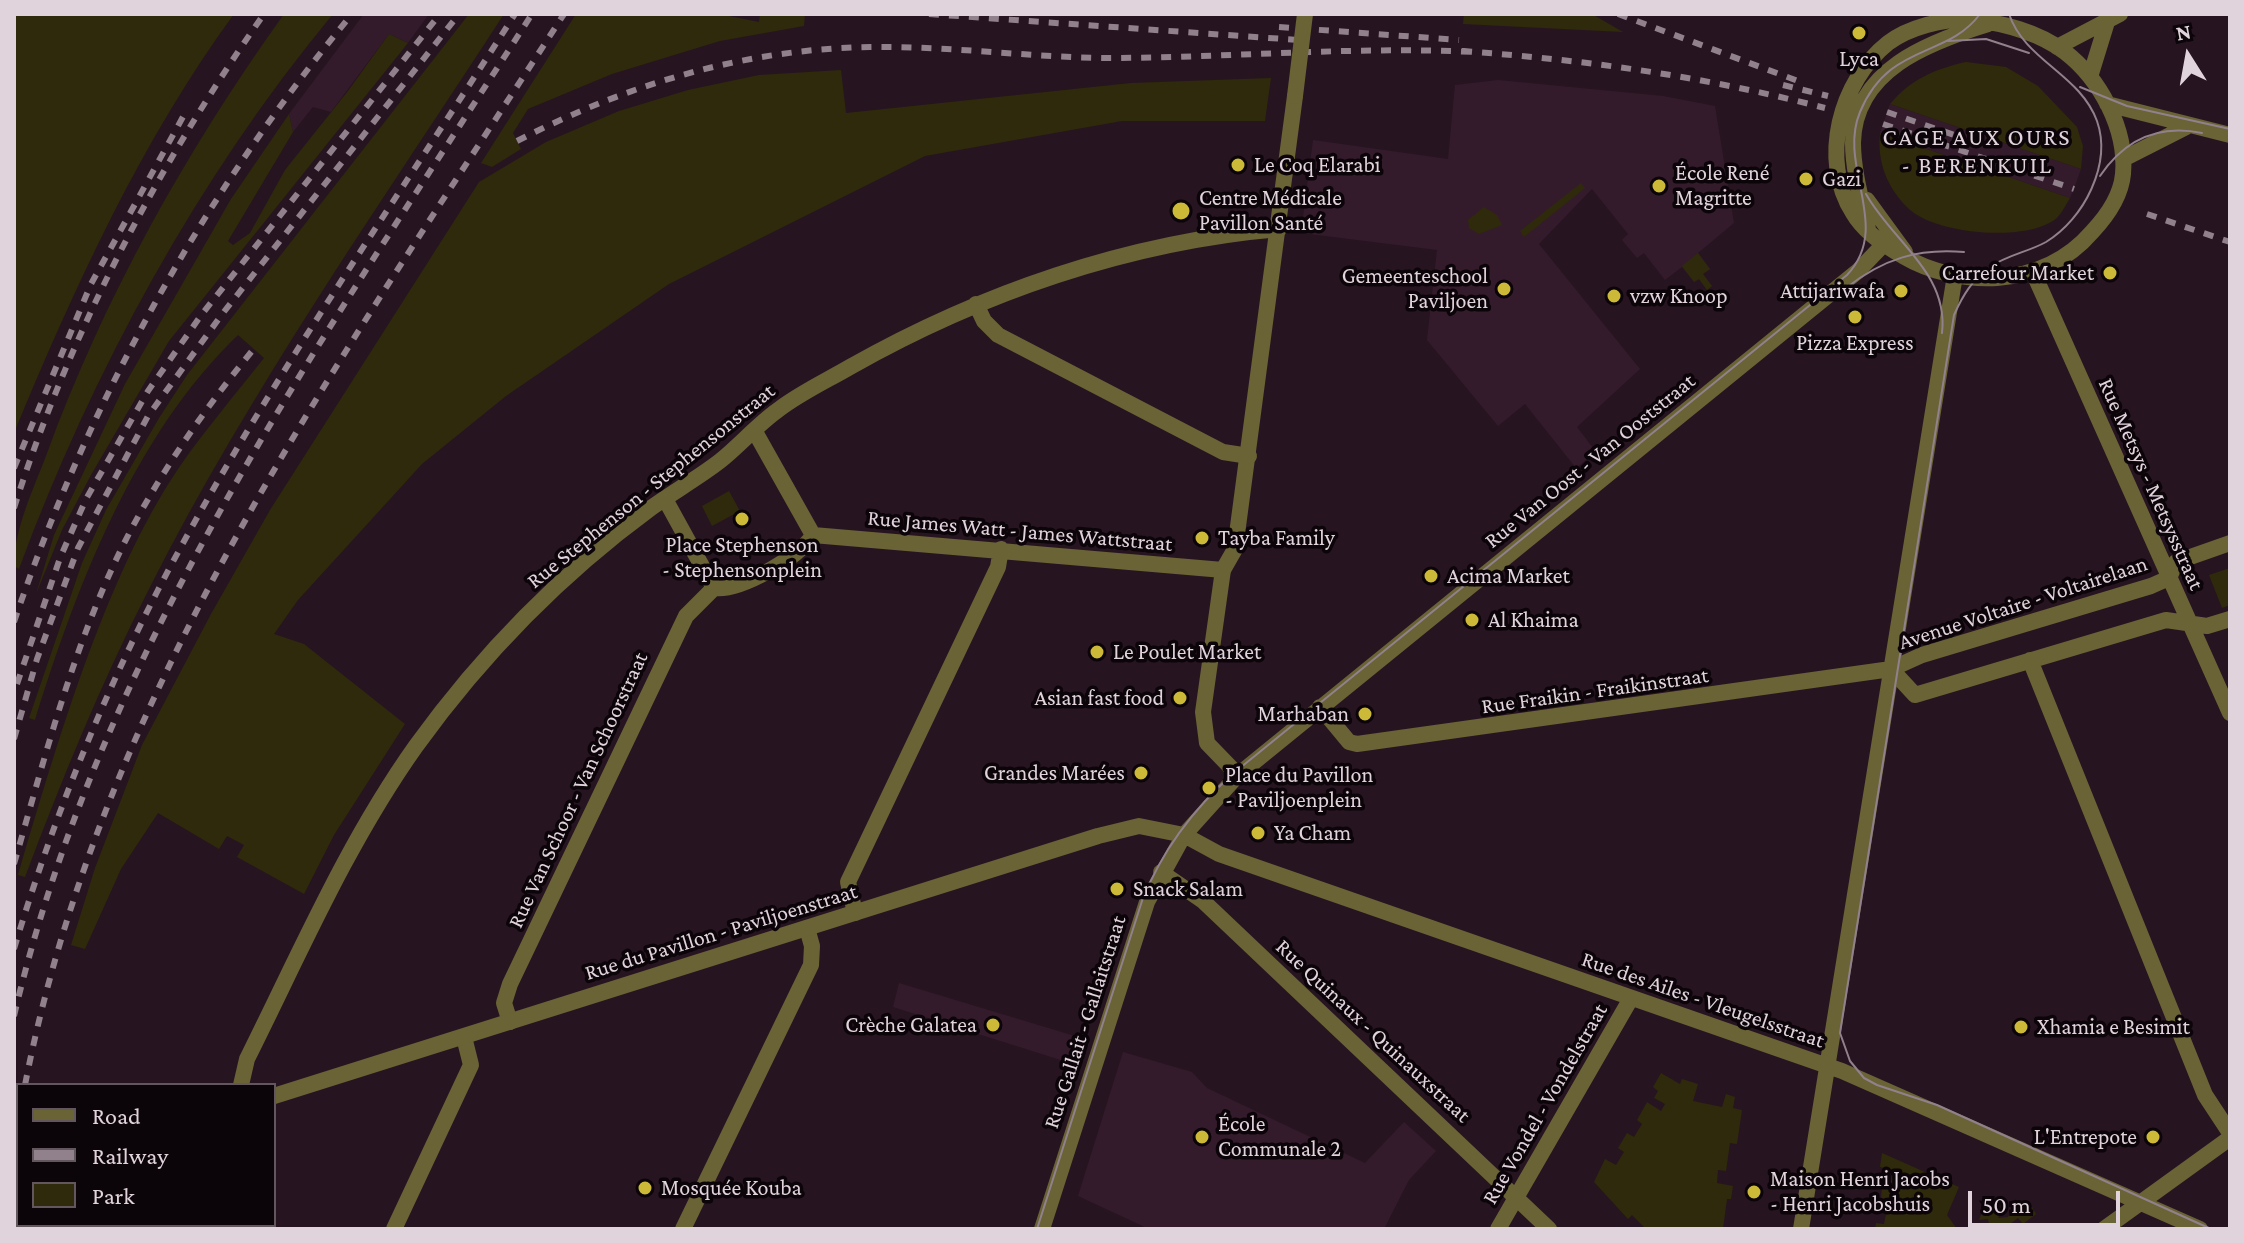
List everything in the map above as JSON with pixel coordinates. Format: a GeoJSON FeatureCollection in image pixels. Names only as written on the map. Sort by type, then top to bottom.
{"type":"FeatureCollection","features":[{"type":"Feature","properties":{"kind":"street"},"geometry":{"type":"LineString","coordinates":[[1238,775],[1207,743],[1203,729],[1223,570],[1235,549],[1249,456],[1305,14]]}},
{"type":"Feature","properties":{"kind":"street"},"geometry":{"type":"LineString","coordinates":[[1858,271],[1867,260],[1868,231],[1857,174],[1854,130],[1861,108],[1880,78],[1910,55],[1995,18]]}},
{"type":"Feature","properties":{"kind":"street"},"geometry":{"type":"LineString","coordinates":[[1995,18],[2057,47],[2090,77],[2107,104],[2123,159],[2118,196],[2099,225],[2059,260],[2033,272],[1994,278],[1955,275],[1918,264],[1868,231],[1852,212],[1838,171],[1836,149],[1841,119],[1853,88],[1889,42],[1928,19],[1995,18]]}},
{"type":"Feature","properties":{"kind":"street"},"geometry":{"type":"LineString","coordinates":[[2057,47],[2113,18]]}},
{"type":"Feature","properties":{"kind":"street"},"geometry":{"type":"LineString","coordinates":[[2090,77],[2113,18]]}},
{"type":"Feature","properties":{"kind":"street"},"geometry":{"type":"LineString","coordinates":[[2107,104],[2186,127],[2230,135]]}},
{"type":"Feature","properties":{"kind":"street"},"geometry":{"type":"LineString","coordinates":[[2123,159],[2186,127]]}},
{"type":"Feature","properties":{"kind":"street"},"geometry":{"type":"LineString","coordinates":[[1857,174],[1872,210],[1918,264]]}},
{"type":"Feature","properties":{"kind":"street","name":"Rue Stephenson - Stephensonstraat"},"geometry":{"type":"LineString","coordinates":[[241,1083],[247,1059],[371,814],[418,744],[524,618],[585,561],[721,460],[779,409],[859,362],[976,304],[1064,273],[1141,252],[1223,235],[1279,229]]}},
{"type":"Feature","properties":{"kind":"street","name":"Rue Van Oost - Van Ooststraat"},"geometry":{"type":"LineString","coordinates":[[1320,707],[1858,271],[1884,244]]}},
{"type":"Feature","properties":{"kind":"street","name":"Rue Metsys - Metsysstraat"},"geometry":{"type":"LineString","coordinates":[[2033,272],[2230,713]]}},
{"type":"Feature","properties":{"kind":"street"},"geometry":{"type":"LineString","coordinates":[[1801,1229],[1955,275]]}},
{"type":"Feature","properties":{"kind":"street"},"geometry":{"type":"LineString","coordinates":[[976,304],[984,321],[998,335],[1223,452],[1249,456]]}},
{"type":"Feature","properties":{"kind":"street"},"geometry":{"type":"LineString","coordinates":[[665,499],[714,588],[730,590],[805,548],[813,535],[754,430]]}},
{"type":"Feature","properties":{"kind":"street","name":"Rue James Watt - James Wattstraat"},"geometry":{"type":"LineString","coordinates":[[813,535],[1223,570]]}},
{"type":"Feature","properties":{"kind":"street","name":"Avenue Voltaire - Voltairelaan"},"geometry":{"type":"LineString","coordinates":[[2230,543],[2176,562],[2169,578],[1922,655],[1891,669],[1915,695],[2166,620],[2207,626],[2230,619]]}},
{"type":"Feature","properties":{"kind":"street"},"geometry":{"type":"LineString","coordinates":[[855,913],[848,882],[998,567],[1001,549]]}},
{"type":"Feature","properties":{"kind":"street","name":"Rue Van Schoor - Van Schoorstraat"},"geometry":{"type":"LineString","coordinates":[[510,1022],[504,1003],[510,984],[686,616],[714,588]]}},
{"type":"Feature","properties":{"kind":"street"},"geometry":{"type":"LineString","coordinates":[[2030,660],[2205,1095],[2230,1136],[2104,1229]]}},
{"type":"Feature","properties":{"kind":"street","name":"Rue Fraikin - Fraikinstraat"},"geometry":{"type":"LineString","coordinates":[[1320,707],[1349,742],[1357,744],[1891,669]]}},
{"type":"Feature","properties":{"kind":"street"},"geometry":{"type":"LineString","coordinates":[[1184,835],[1238,775],[1320,707]]}},
{"type":"Feature","properties":{"kind":"street","name":"Rue du Pavillon - Paviljoenstraat"},"geometry":{"type":"LineString","coordinates":[[276,1095],[1129,827],[1151,827],[1184,835]]}},
{"type":"Feature","properties":{"kind":"street","name":"Rue des Ailes - Vleugelsstraat"},"geometry":{"type":"LineString","coordinates":[[1184,835],[1219,854],[1630,1000],[1829,1066],[2200,1229]]}},
{"type":"Feature","properties":{"kind":"street","name":"Rue Gallait - Gallaitstraat"},"geometry":{"type":"LineString","coordinates":[[1042,1229],[1147,902],[1184,835]]}},
{"type":"Feature","properties":{"kind":"street","name":"Rue Quinaux - Quinauxstraat"},"geometry":{"type":"LineString","coordinates":[[1161,872],[1203,901],[1549,1229]]}},
{"type":"Feature","properties":{"kind":"street"},"geometry":{"type":"LineString","coordinates":[[683,1229],[811,965],[812,946],[807,928]]}},
{"type":"Feature","properties":{"kind":"street","name":"Rue Vondel - Vondelstraat"},"geometry":{"type":"LineString","coordinates":[[1498,1229],[1630,1000]]}},
{"type":"Feature","properties":{"kind":"street"},"geometry":{"type":"LineString","coordinates":[[394,1229],[471,1065],[464,1037]]}},
{"type":"Feature","properties":{"kind":"shaded area"},"geometry":{"type":"Polygon","coordinates":[[[364,14],[429,14],[408,43],[389,34],[331,112],[313,107],[293,132],[289,114],[364,14]]]}},
{"type":"Feature","properties":{"kind":"shaded area"},"geometry":{"type":"Polygon","coordinates":[[[1498,80],[1663,96],[1715,106],[1734,223],[1698,253],[1710,269],[1703,274],[1712,286],[1707,290],[1699,279],[1694,282],[1682,267],[1665,280],[1644,253],[1637,258],[1622,240],[1628,234],[1592,189],[1539,244],[1640,369],[1577,427],[1596,452],[1576,468],[1525,404],[1498,426],[1427,340],[1437,250],[1301,233],[1313,140],[1448,159],[1455,85],[1498,80]]]}},
{"type":"Feature","properties":{"kind":"shaded area"},"geometry":{"type":"Polygon","coordinates":[[[1890,104],[2081,169],[2070,198],[1880,133],[1890,104]]]}},
{"type":"Feature","properties":{"kind":"shaded area","name":"Crèche Galatea"},"geometry":{"type":"Polygon","coordinates":[[[899,983],[1078,1037],[1070,1063],[893,1007],[899,983]]]}},
{"type":"Feature","properties":{"kind":"shaded area","name":"École Communale 2"},"geometry":{"type":"Polygon","coordinates":[[[1123,1052],[1192,1072],[1207,1088],[1365,1163],[1404,1122],[1436,1151],[1409,1180],[1384,1229],[1149,1229],[1078,1196],[1123,1052]]]}},
{"type":"Feature","properties":{"kind":"green space"},"geometry":{"type":"Polygon","coordinates":[[[14,14],[234,14],[200,63],[139,164],[85,270],[14,433],[14,14]]]}},
{"type":"Feature","properties":{"kind":"green space"},"geometry":{"type":"Polygon","coordinates":[[[284,14],[333,14],[237,142],[153,279],[80,422],[19,569],[14,566],[15,552],[25,510],[69,397],[121,282],[181,172],[284,14]]]}},
{"type":"Feature","properties":{"kind":"green space"},"geometry":{"type":"Polygon","coordinates":[[[469,14],[504,14],[319,297],[188,515],[131,624],[98,696],[25,877],[18,875],[84,665],[127,561],[178,469],[264,358],[238,335],[201,375],[168,418],[113,514],[70,617],[35,720],[29,718],[82,563],[106,510],[187,375],[469,14]]]}},
{"type":"Feature","properties":{"kind":"green space"},"geometry":{"type":"Polygon","coordinates":[[[576,14],[719,14],[759,22],[760,14],[805,14],[804,26],[720,41],[612,74],[528,109],[513,133],[521,149],[492,167],[481,163],[576,14]]]}},
{"type":"Feature","properties":{"kind":"green space"},"geometry":{"type":"Polygon","coordinates":[[[1464,14],[1592,14],[1623,32],[1463,24],[1464,14]]]}},
{"type":"Feature","properties":{"kind":"green space"},"geometry":{"type":"Polygon","coordinates":[[[389,34],[408,43],[169,341],[62,530],[36,594],[54,535],[125,384],[231,199],[289,114],[293,132],[228,241],[233,245],[250,233],[285,170],[389,34]]]}},
{"type":"Feature","properties":{"kind":"green space"},"geometry":{"type":"Polygon","coordinates":[[[1966,62],[2006,67],[2038,86],[2077,127],[2083,146],[2081,169],[1890,104],[1906,88],[1924,77],[1966,62]]]}},
{"type":"Feature","properties":{"kind":"green space"},"geometry":{"type":"Polygon","coordinates":[[[841,70],[846,113],[1131,83],[1271,78],[1265,121],[1122,121],[925,156],[669,284],[506,396],[422,464],[298,600],[274,634],[304,644],[405,724],[334,835],[304,894],[237,857],[244,845],[227,836],[219,849],[158,813],[121,869],[85,949],[71,945],[95,868],[142,745],[211,614],[270,510],[479,182],[546,142],[619,111],[688,90],[759,75],[841,70]]]}},
{"type":"Feature","properties":{"kind":"green space"},"geometry":{"type":"Polygon","coordinates":[[[1880,133],[2070,198],[2054,220],[2020,232],[1978,232],[1938,224],[1909,209],[1889,183],[1880,154],[1880,133]]]}},
{"type":"Feature","properties":{"kind":"green space"},"geometry":{"type":"Polygon","coordinates":[[[1581,183],[1585,188],[1524,237],[1520,231],[1581,183]]]}},
{"type":"Feature","properties":{"kind":"green space"},"geometry":{"type":"Polygon","coordinates":[[[1484,207],[1497,215],[1502,225],[1479,234],[1469,228],[1468,220],[1484,207]]]}},
{"type":"Feature","properties":{"kind":"green space"},"geometry":{"type":"Polygon","coordinates":[[[1698,253],[1710,269],[1703,274],[1712,286],[1707,290],[1699,279],[1694,282],[1682,266],[1698,253]]]}},
{"type":"Feature","properties":{"kind":"green space"},"geometry":{"type":"Polygon","coordinates":[[[729,491],[740,511],[712,526],[702,506],[729,491]]]}},
{"type":"Feature","properties":{"kind":"green space"},"geometry":{"type":"Polygon","coordinates":[[[2230,568],[2230,605],[2222,608],[2209,575],[2230,568]]]}},
{"type":"Feature","properties":{"kind":"green space"},"geometry":{"type":"Polygon","coordinates":[[[1661,1073],[1680,1084],[1682,1079],[1698,1084],[1693,1101],[1722,1107],[1726,1094],[1735,1097],[1733,1108],[1742,1110],[1737,1144],[1730,1143],[1726,1171],[1718,1170],[1717,1183],[1733,1186],[1731,1199],[1727,1199],[1723,1229],[1646,1229],[1632,1215],[1628,1219],[1594,1182],[1605,1159],[1616,1165],[1624,1152],[1618,1148],[1627,1133],[1634,1137],[1642,1124],[1637,1120],[1647,1102],[1661,1111],[1665,1104],[1654,1098],[1658,1091],[1653,1087],[1661,1073]]]}},
{"type":"Feature","properties":{"kind":"green space"},"geometry":{"type":"Polygon","coordinates":[[[1882,1153],[1959,1187],[1947,1215],[1957,1229],[1875,1229],[1876,1223],[1884,1224],[1889,1199],[1881,1198],[1882,1187],[1890,1188],[1893,1170],[1880,1167],[1882,1153]]]}},
{"type":"Feature","properties":{"kind":"green space"},"geometry":{"type":"Polygon","coordinates":[[[1987,1199],[2003,1206],[1998,1218],[2008,1217],[2015,1203],[2032,1207],[2036,1214],[2023,1224],[2018,1218],[2010,1224],[2014,1229],[1995,1226],[1990,1229],[1988,1219],[1979,1220],[1987,1199]]]}},
{"type":"Feature","properties":{"kind":"tram line"},"geometry":{"type":"LineString","coordinates":[[1037,1229],[1142,901],[1159,864],[1181,831],[1206,800],[1235,772],[1847,275],[1860,256],[1865,237],[1865,216],[1855,154],[1855,133],[1860,112],[1886,73],[1967,28],[1980,14]]}},
{"type":"Feature","properties":{"kind":"tram line"},"geometry":{"type":"LineString","coordinates":[[2009,14],[2027,44],[2066,79],[2089,105],[2097,121],[2101,155],[2091,189],[2072,219],[2046,242],[1990,267],[1969,288],[1954,315],[1840,1033],[1850,1061],[1864,1078],[1877,1085],[1937,1105],[2211,1229]]}},
{"type":"Feature","properties":{"kind":"tram line"},"geometry":{"type":"LineString","coordinates":[[1948,41],[1986,39],[2029,53]]}},
{"type":"Feature","properties":{"kind":"tram line"},"geometry":{"type":"LineString","coordinates":[[2080,87],[2127,106],[2230,129]]}},
{"type":"Feature","properties":{"kind":"tram line"},"geometry":{"type":"LineString","coordinates":[[2100,176],[2120,152],[2144,137],[2171,131],[2202,133]]}},
{"type":"Feature","properties":{"kind":"tram line"},"geometry":{"type":"LineString","coordinates":[[1866,194],[1928,275],[1942,312],[1942,333]]}},
{"type":"Feature","properties":{"kind":"tram line"},"geometry":{"type":"LineString","coordinates":[[1846,288],[1887,263],[1902,258],[1931,252],[1964,252]]}},
{"type":"Feature","properties":{"kind":"railway"},"geometry":{"type":"LineString","coordinates":[[14,508],[62,378],[120,252],[188,130],[264,14]]}},
{"type":"Feature","properties":{"kind":"railway"},"geometry":{"type":"LineString","coordinates":[[14,622],[77,460],[114,380],[155,303],[247,153],[352,14]]}},
{"type":"Feature","properties":{"kind":"railway"},"geometry":{"type":"LineString","coordinates":[[17,684],[60,558],[86,499],[148,391],[202,314],[440,14]]}},
{"type":"Feature","properties":{"kind":"railway"},"geometry":{"type":"LineString","coordinates":[[14,739],[37,659],[78,548],[148,416],[223,313],[459,14]]}},
{"type":"Feature","properties":{"kind":"railway"},"geometry":{"type":"LineString","coordinates":[[14,949],[78,766],[158,590],[285,370],[515,14]]}},
{"type":"Feature","properties":{"kind":"railway"},"geometry":{"type":"LineString","coordinates":[[14,1016],[53,879],[103,747],[163,619],[230,494],[302,372],[532,14]]}},
{"type":"Feature","properties":{"kind":"railway"},"geometry":{"type":"LineString","coordinates":[[26,1083],[62,938],[112,796],[173,659],[242,526],[319,395],[564,14]]}},
{"type":"Feature","properties":{"kind":"railway"},"geometry":{"type":"LineString","coordinates":[[929,14],[1298,40]]}},
{"type":"Feature","properties":{"kind":"railway"},"geometry":{"type":"LineString","coordinates":[[1618,14],[1798,81]]}},
{"type":"Feature","properties":{"kind":"railway"},"geometry":{"type":"LineString","coordinates":[[1279,27],[1459,40]]}},
{"type":"Feature","properties":{"kind":"railway"},"geometry":{"type":"LineString","coordinates":[[517,141],[601,103],[688,73],[823,49],[900,47],[1105,58],[1381,50],[1474,52]]}},
{"type":"Feature","properties":{"kind":"railway"},"geometry":{"type":"LineString","coordinates":[[1462,51],[1644,71],[1825,108]]}},
{"type":"Feature","properties":{"kind":"railway"},"geometry":{"type":"LineString","coordinates":[[1783,85],[1828,96]]}},
{"type":"Feature","properties":{"kind":"railway"},"geometry":{"type":"LineString","coordinates":[[1887,112],[1957,136]]}},
{"type":"Feature","properties":{"kind":"railway"},"geometry":{"type":"LineString","coordinates":[[14,468],[91,284],[184,115]]}},
{"type":"Feature","properties":{"kind":"railway"},"geometry":{"type":"LineString","coordinates":[[1883,124],[2074,189]]}},
{"type":"Feature","properties":{"kind":"railway"},"geometry":{"type":"LineString","coordinates":[[2147,214],[2230,242]]}},
{"type":"Feature","properties":{"kind":"railway"},"geometry":{"type":"LineString","coordinates":[[14,864],[79,649],[113,566],[174,457],[252,351]]}},
{"type":"Feature","properties":{"kind":"railway"},"geometry":{"type":"LineString","coordinates":[[14,1145],[16,1134]]}},
{"type":"Feature","properties":{"kind":"place","name":"Lyca"},"geometry":{"type":"Point","coordinates":[1859,33]}},
{"type":"Feature","properties":{"kind":"place","name":"Le Coq Elarabi"},"geometry":{"type":"Point","coordinates":[1238,165]}},
{"type":"Feature","properties":{"kind":"place","name":"Gazi"},"geometry":{"type":"Point","coordinates":[1806,179]}},
{"type":"Feature","properties":{"kind":"place","name":"École René Magritte"},"geometry":{"type":"Point","coordinates":[1659,186]}},
{"type":"Feature","properties":{"kind":"place","name":"Centre Médicale Pavillon Santé"},"geometry":{"type":"Point","coordinates":[1181,211]}},
{"type":"Feature","properties":{"kind":"place","name":"Carrefour Market"},"geometry":{"type":"Point","coordinates":[2110,273]}},
{"type":"Feature","properties":{"kind":"place","name":"Gemeenteschool Paviljoen"},"geometry":{"type":"Point","coordinates":[1504,289]}},
{"type":"Feature","properties":{"kind":"place","name":"Attijariwafa"},"geometry":{"type":"Point","coordinates":[1901,291]}},
{"type":"Feature","properties":{"kind":"place","name":"vzw Knoop"},"geometry":{"type":"Point","coordinates":[1614,296]}},
{"type":"Feature","properties":{"kind":"place","name":"Pizza Express"},"geometry":{"type":"Point","coordinates":[1855,317]}},
{"type":"Feature","properties":{"kind":"place","name":"Place Stephenson - Stephensonplein"},"geometry":{"type":"Point","coordinates":[742,519]}},
{"type":"Feature","properties":{"kind":"place","name":"Tayba Family"},"geometry":{"type":"Point","coordinates":[1202,538]}},
{"type":"Feature","properties":{"kind":"place","name":"Acima Market"},"geometry":{"type":"Point","coordinates":[1431,576]}},
{"type":"Feature","properties":{"kind":"place","name":"Al Khaima"},"geometry":{"type":"Point","coordinates":[1472,620]}},
{"type":"Feature","properties":{"kind":"place","name":"Le Poulet Market"},"geometry":{"type":"Point","coordinates":[1097,652]}},
{"type":"Feature","properties":{"kind":"place","name":"Asian fast food"},"geometry":{"type":"Point","coordinates":[1180,698]}},
{"type":"Feature","properties":{"kind":"place","name":"Marhaban"},"geometry":{"type":"Point","coordinates":[1365,714]}},
{"type":"Feature","properties":{"kind":"place","name":"Grandes Marées"},"geometry":{"type":"Point","coordinates":[1141,773]}},
{"type":"Feature","properties":{"kind":"place","name":"Place du Pavillon - Paviljoenplein"},"geometry":{"type":"Point","coordinates":[1209,788]}},
{"type":"Feature","properties":{"kind":"place","name":"Ya Cham"},"geometry":{"type":"Point","coordinates":[1258,833]}},
{"type":"Feature","properties":{"kind":"place","name":"Snack Salam"},"geometry":{"type":"Point","coordinates":[1117,889]}},
{"type":"Feature","properties":{"kind":"place","name":"Crèche Galatea"},"geometry":{"type":"Point","coordinates":[993,1025]}},
{"type":"Feature","properties":{"kind":"place","name":"Xhamia e Besimit"},"geometry":{"type":"Point","coordinates":[2021,1027]}},
{"type":"Feature","properties":{"kind":"place","name":"École Communale 2"},"geometry":{"type":"Point","coordinates":[1202,1137]}},
{"type":"Feature","properties":{"kind":"place","name":"L'Entrepote"},"geometry":{"type":"Point","coordinates":[2153,1137]}},
{"type":"Feature","properties":{"kind":"place","name":"Mosquée Kouba"},"geometry":{"type":"Point","coordinates":[645,1188]}},
{"type":"Feature","properties":{"kind":"place","name":"Maison Henri Jacobs - Henri Jacobshuis"},"geometry":{"type":"Point","coordinates":[1754,1192]}},
{"type":"Feature","properties":{"kind":"district","name":"CAGE AUX OURS - BERENKUIL"},"geometry":{"type":"Point","coordinates":[1977,152]}}]}
